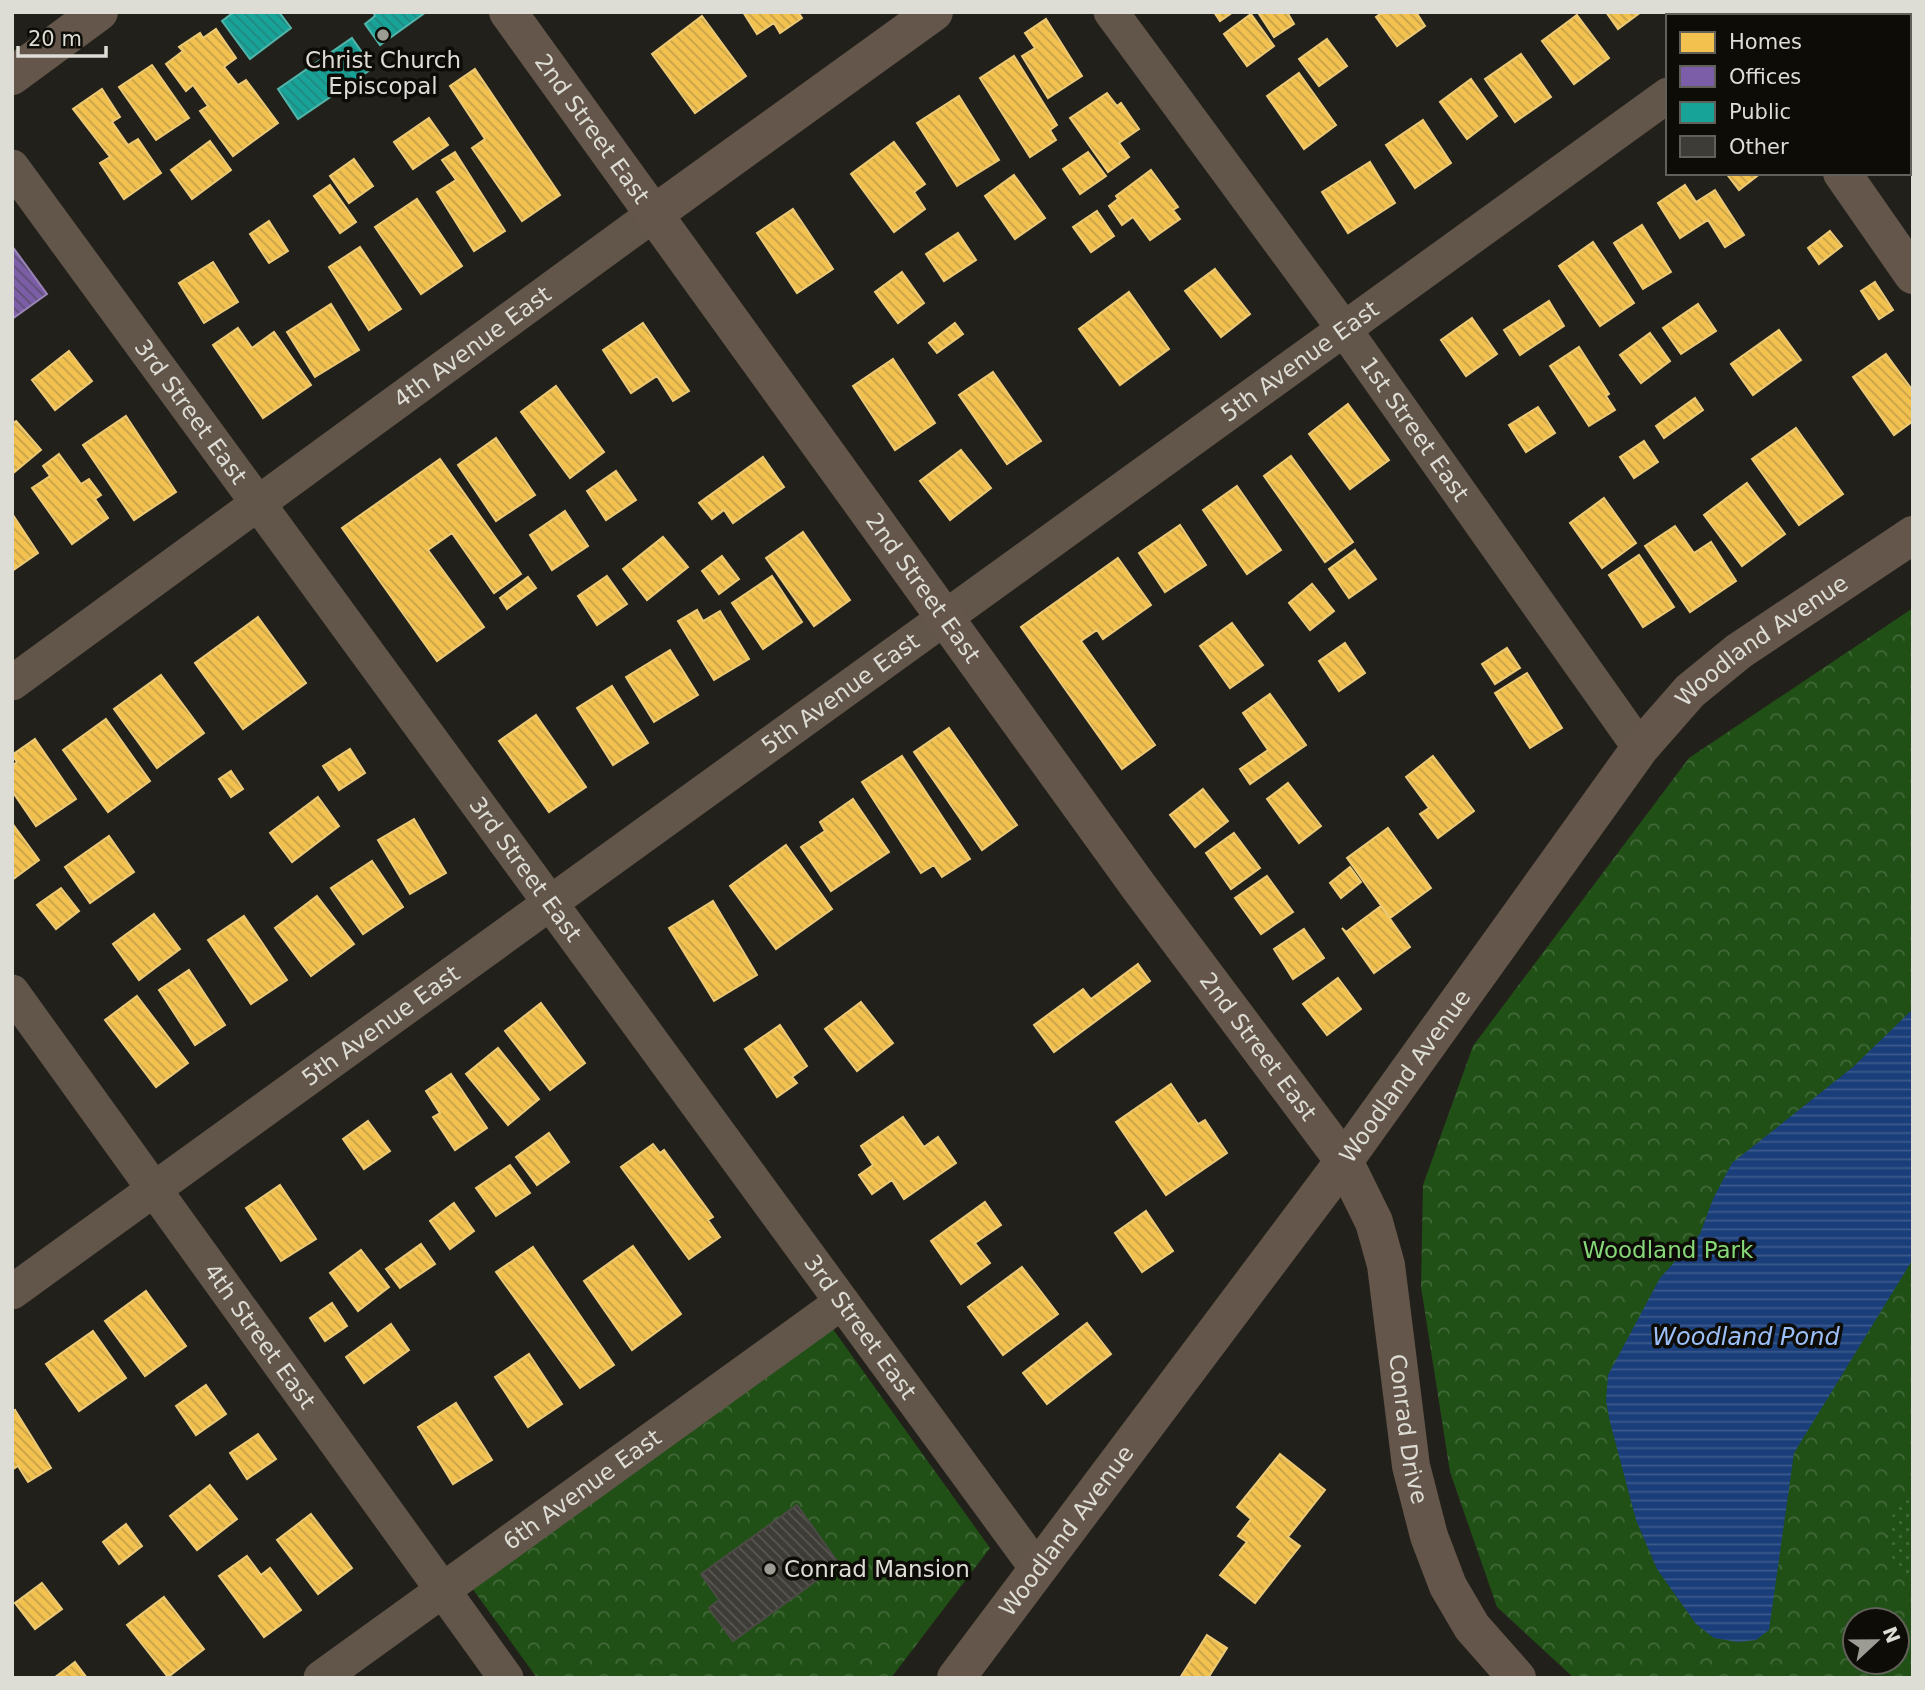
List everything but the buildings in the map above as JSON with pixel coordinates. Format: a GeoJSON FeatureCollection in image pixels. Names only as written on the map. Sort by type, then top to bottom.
{"type":"FeatureCollection","features":[{"type":"Feature","properties":{"kind":"street"},"geometry":{"type":"LineString","coordinates":[[12,75],[99,12]]}},
{"type":"Feature","properties":{"kind":"street","name":"2nd Street East"},"geometry":{"type":"LineString","coordinates":[[508,12],[1139,887],[1344,1161]]}},
{"type":"Feature","properties":{"kind":"street","name":"4th Avenue East"},"geometry":{"type":"LineString","coordinates":[[12,683],[934,12]]}},
{"type":"Feature","properties":{"kind":"street","name":"1st Street East"},"geometry":{"type":"LineString","coordinates":[[1111,12],[1344,329],[1640,748]]}},
{"type":"Feature","properties":{"kind":"street","name":"5th Avenue East"},"geometry":{"type":"LineString","coordinates":[[12,1292],[1666,96]]}},
{"type":"Feature","properties":{"kind":"street","name":"3rd Street East"},"geometry":{"type":"LineString","coordinates":[[12,167],[1038,1570]]}},
{"type":"Feature","properties":{"kind":"street"},"geometry":{"type":"LineString","coordinates":[[1843,175],[1913,275]]}},
{"type":"Feature","properties":{"kind":"street","name":"Woodland Avenue"},"geometry":{"type":"LineString","coordinates":[[956,1678],[1344,1161],[1640,748],[1690,691],[1739,651],[1913,536]]}},
{"type":"Feature","properties":{"kind":"street","name":"4th Street East"},"geometry":{"type":"LineString","coordinates":[[12,992],[506,1678]]}},
{"type":"Feature","properties":{"kind":"street","name":"Conrad Drive"},"geometry":{"type":"LineString","coordinates":[[1344,1161],[1374,1222],[1386,1265],[1412,1466],[1429,1536],[1448,1586],[1472,1627],[1517,1678]]}},
{"type":"Feature","properties":{"kind":"street","name":"6th Avenue East"},"geometry":{"type":"LineString","coordinates":[[321,1678],[842,1302]]}},
{"type":"Feature","properties":{"kind":"green space","name":"Woodland Park"},"geometry":{"type":"Polygon","coordinates":[[[1913,608],[1913,1678],[1574,1678],[1497,1607],[1450,1472],[1421,1287],[1423,1185],[1473,1046],[1689,758],[1913,608]]]}},
{"type":"Feature","properties":{"kind":"green space"},"geometry":{"type":"Polygon","coordinates":[[[830,1325],[990,1548],[891,1678],[537,1678],[472,1588],[830,1325]]]}},
{"type":"Feature","properties":{"kind":"green space"},"geometry":{"type":"Polygon","coordinates":[[[1913,1498],[1913,1580],[1893,1559],[1886,1534],[1896,1510],[1913,1498]]]}},
{"type":"Feature","properties":{"kind":"water","name":"Woodland Pond"},"geometry":{"type":"Polygon","coordinates":[[[1913,1009],[1913,1259],[1794,1453],[1769,1630],[1756,1640],[1738,1642],[1714,1638],[1696,1624],[1657,1569],[1636,1520],[1610,1422],[1606,1401],[1608,1375],[1660,1278],[1700,1234],[1713,1199],[1732,1163],[1853,1067],[1913,1009]]]}},
{"type":"Feature","properties":{"kind":"place","name":"Christ Church Episcopal"},"geometry":{"type":"Point","coordinates":[383,35]}},
{"type":"Feature","properties":{"kind":"place","name":"Conrad Mansion"},"geometry":{"type":"Point","coordinates":[770,1569]}}]}
